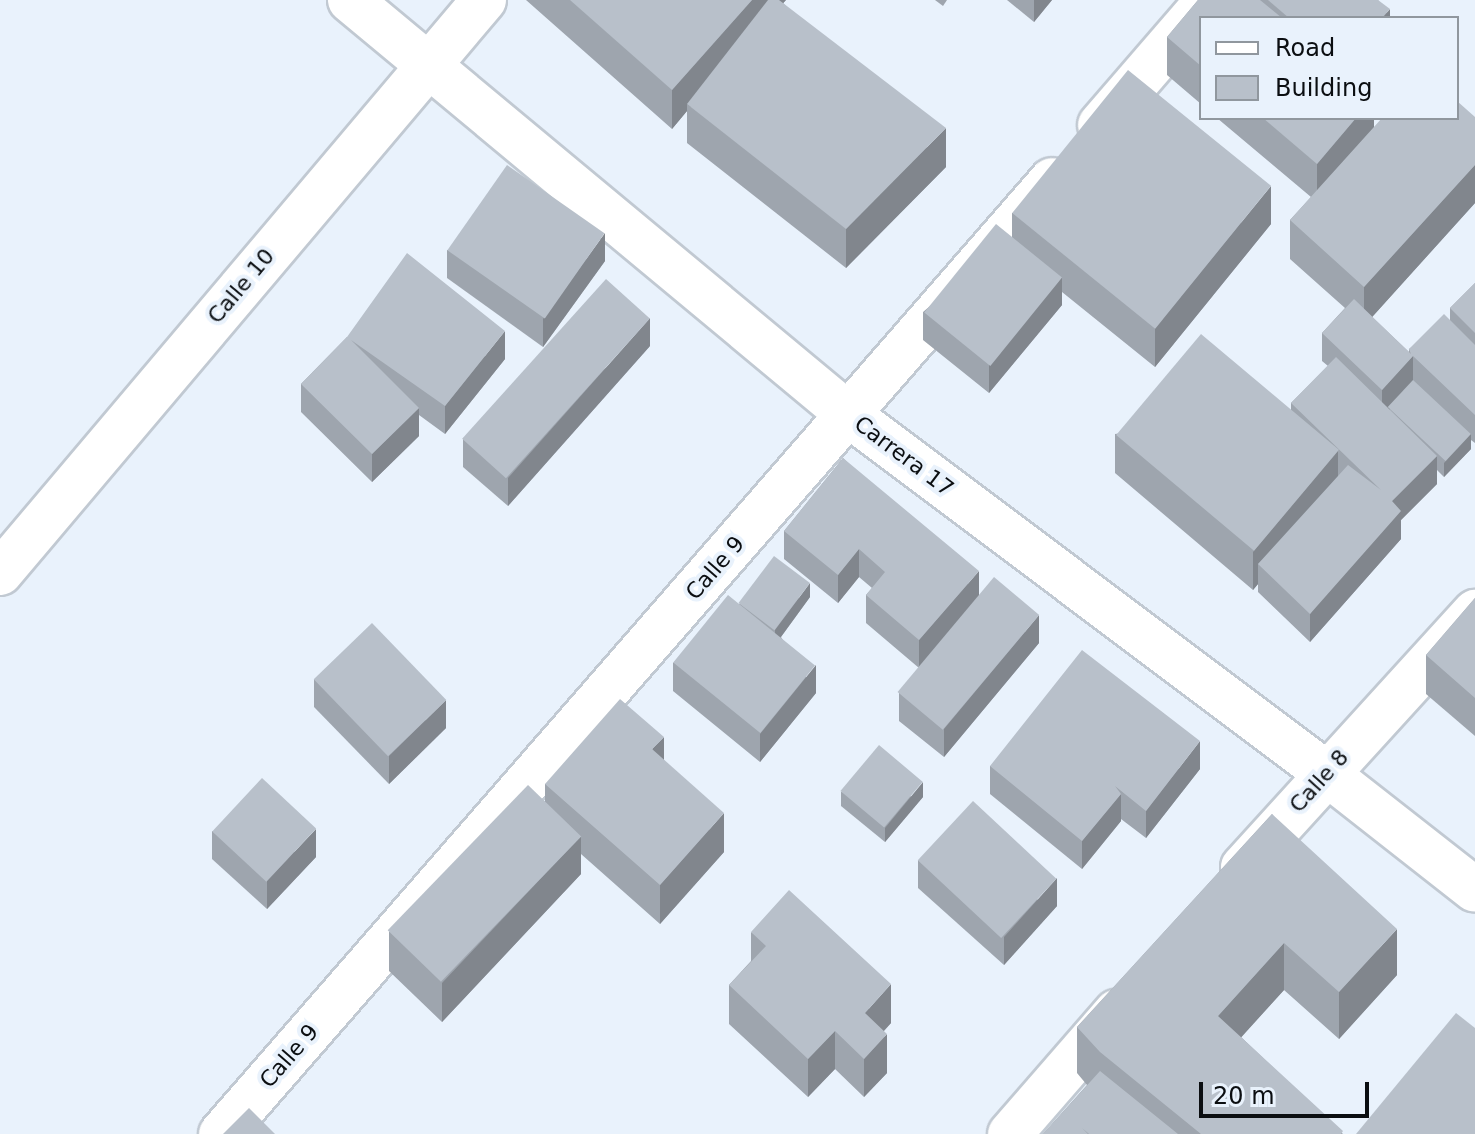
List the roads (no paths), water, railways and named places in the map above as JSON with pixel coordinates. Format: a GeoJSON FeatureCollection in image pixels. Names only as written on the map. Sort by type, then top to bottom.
{"type":"FeatureCollection","features":[{"type":"Feature","properties":{"kind":"street","name":"Carrera 17"},"geometry":{"type":"LineString","coordinates":[[350,0],[430,63],[849,415],[1326,773],[1475,890]]}},
{"type":"Feature","properties":{"kind":"street","name":"Calle 10"},"geometry":{"type":"LineString","coordinates":[[0,573],[484,0]]}},
{"type":"Feature","properties":{"kind":"street","name":"Calle 9"},"geometry":{"type":"LineString","coordinates":[[221,1134],[1208,0]]}},
{"type":"Feature","properties":{"kind":"street","name":"Calle 8"},"geometry":{"type":"LineString","coordinates":[[1220,893],[1475,612]]}},
{"type":"Feature","properties":{"kind":"street"},"geometry":{"type":"LineString","coordinates":[[1010,1134],[1147,978]]}}]}
